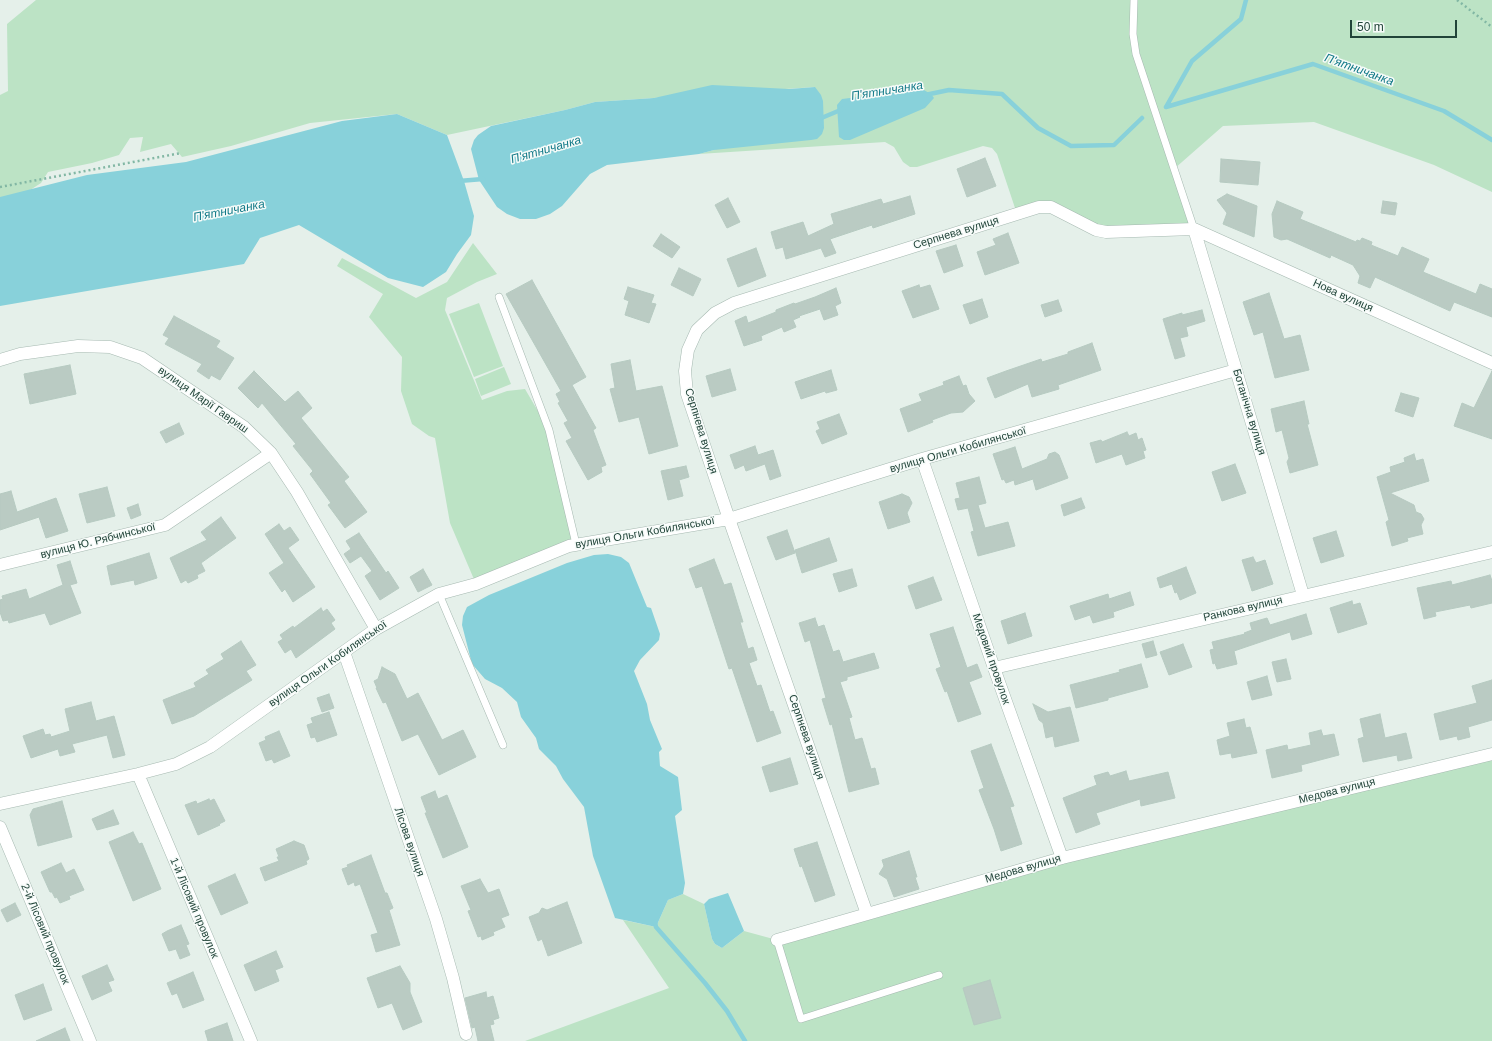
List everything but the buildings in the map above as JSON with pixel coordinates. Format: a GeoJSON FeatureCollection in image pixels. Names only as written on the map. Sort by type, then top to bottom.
{"type":"FeatureCollection","features":[{"type":"Feature","properties":{"kind":"street","name":"Серпнева вулиця"},"geometry":{"type":"LineString","coordinates":[[868,914],[729,519],[687,394],[684,371],[688,350],[697,330],[715,313],[734,303],[1039,207],[1051,206],[1096,230],[1106,232],[1194,229]]}},
{"type":"Feature","properties":{"kind":"street","name":"Нова вулиця"},"geometry":{"type":"LineString","coordinates":[[1194,229],[1492,363]]}},
{"type":"Feature","properties":{"kind":"street","name":"Ботанічна вулиця"},"geometry":{"type":"LineString","coordinates":[[1194,229],[1303,595]]}},
{"type":"Feature","properties":{"kind":"street","name":"вулиця Марії Гавриш"},"geometry":{"type":"LineString","coordinates":[[0,360],[20,354],[78,346],[110,347],[142,358],[244,427],[271,453],[297,492],[376,629]]}},
{"type":"Feature","properties":{"kind":"street","name":"вулиця Ольги Кобилянської"},"geometry":{"type":"LineString","coordinates":[[0,804],[138,774],[176,764],[210,747],[376,629],[439,594],[476,584],[576,544],[729,519],[922,459],[1236,370]]}},
{"type":"Feature","properties":{"kind":"street","name":"вулиця Ю. Рябчинської"},"geometry":{"type":"LineString","coordinates":[[0,565],[165,525],[271,453]]}},
{"type":"Feature","properties":{"kind":"street","name":"Медовий провулок"},"geometry":{"type":"LineString","coordinates":[[922,459],[994,668],[1062,858]]}},
{"type":"Feature","properties":{"kind":"street","name":"Ранкова вулиця"},"geometry":{"type":"LineString","coordinates":[[994,668],[1492,552]]}},
{"type":"Feature","properties":{"kind":"street","name":"Лісова вулиця"},"geometry":{"type":"LineString","coordinates":[[344,652],[436,919],[453,978],[466,1034]]}},
{"type":"Feature","properties":{"kind":"street","name":"Медова вулиця"},"geometry":{"type":"LineString","coordinates":[[777,940],[1062,858],[1492,754]]}},
{"type":"Feature","properties":{"kind":"street","name":"1-й Лісовий провулок"},"geometry":{"type":"LineString","coordinates":[[138,774],[251,1041]]}},
{"type":"Feature","properties":{"kind":"street","name":"2-й Лісовий провулок"},"geometry":{"type":"LineString","coordinates":[[0,827],[90,1041]]}},
{"type":"Feature","properties":{"kind":"lane"},"geometry":{"type":"LineString","coordinates":[[1134,0],[1133,34],[1136,54],[1194,229]]}},
{"type":"Feature","properties":{"kind":"lane"},"geometry":{"type":"LineString","coordinates":[[499,297],[549,430],[576,544]]}},
{"type":"Feature","properties":{"kind":"lane"},"geometry":{"type":"LineString","coordinates":[[439,594],[503,745]]}},
{"type":"Feature","properties":{"kind":"lane","name":"Медова вулиця"},"geometry":{"type":"LineString","coordinates":[[777,940],[801,1019],[939,975]]}},
{"type":"Feature","properties":{"kind":"path"},"geometry":{"type":"LineString","coordinates":[[1457,0],[1492,27]]}},
{"type":"Feature","properties":{"kind":"path"},"geometry":{"type":"LineString","coordinates":[[0,187],[181,153]]}},
{"type":"Feature","properties":{"kind":"green space"},"geometry":{"type":"Polygon","coordinates":[[[36,0],[1492,0],[1492,192],[1434,165],[1314,122],[1223,126],[1174,169],[1194,229],[1106,232],[1051,207],[1017,214],[997,154],[992,148],[983,146],[917,167],[910,167],[903,162],[894,147],[885,142],[699,154],[714,150],[815,87],[595,102],[565,110],[447,135],[397,114],[310,123],[231,146],[182,157],[171,144],[140,152],[143,137],[130,138],[119,155],[92,163],[48,172],[41,183],[7,205],[0,206],[0,95],[8,91],[7,24],[36,0]]]}},
{"type":"Feature","properties":{"kind":"green space"},"geometry":{"type":"Polygon","coordinates":[[[473,243],[497,274],[477,282],[447,298],[445,310],[482,400],[507,391],[525,389],[549,430],[576,544],[476,584],[450,523],[435,438],[429,436],[412,424],[401,391],[402,357],[369,317],[383,294],[337,266],[342,258],[416,298],[447,282],[473,243]]]}},
{"type":"Feature","properties":{"kind":"green space"},"geometry":{"type":"Polygon","coordinates":[[[479,303],[503,366],[474,377],[449,314],[479,303]]]}},
{"type":"Feature","properties":{"kind":"green space"},"geometry":{"type":"Polygon","coordinates":[[[504,367],[511,384],[481,396],[475,379],[504,367]]]}},
{"type":"Feature","properties":{"kind":"green space"},"geometry":{"type":"Polygon","coordinates":[[[1492,754],[1492,1041],[525,1041],[669,988],[623,920],[656,927],[668,900],[683,894],[704,904],[712,939],[715,944],[722,948],[744,931],[777,940],[1062,858],[1492,754]]]}},
{"type":"Feature","properties":{"kind":"water"},"geometry":{"type":"Polygon","coordinates":[[[712,85],[789,89],[815,87],[821,95],[823,101],[824,128],[822,134],[817,139],[811,140],[714,150],[699,154],[607,165],[590,174],[562,206],[550,214],[536,219],[520,219],[507,214],[497,207],[479,180],[471,149],[474,140],[478,135],[491,126],[595,102],[654,98],[712,85]]]}},
{"type":"Feature","properties":{"kind":"water"},"geometry":{"type":"Polygon","coordinates":[[[922,89],[931,94],[934,98],[925,108],[850,140],[844,140],[839,137],[837,105],[842,99],[922,89]]]}},
{"type":"Feature","properties":{"kind":"water"},"geometry":{"type":"Polygon","coordinates":[[[397,114],[447,135],[464,181],[474,216],[471,235],[446,272],[423,287],[388,278],[299,225],[260,238],[244,264],[0,306],[0,197],[87,175],[186,162],[342,121],[397,114]]]}},
{"type":"Feature","properties":{"kind":"water"},"geometry":{"type":"Polygon","coordinates":[[[608,554],[621,557],[629,563],[647,607],[651,608],[660,634],[659,640],[640,660],[634,671],[647,704],[650,720],[662,749],[659,752],[660,766],[678,777],[682,810],[675,816],[685,883],[683,894],[668,900],[656,927],[615,918],[593,856],[584,807],[563,779],[556,766],[539,749],[536,738],[521,717],[517,702],[502,688],[485,679],[472,664],[462,625],[463,616],[467,607],[489,595],[567,563],[594,555],[608,554]]]}},
{"type":"Feature","properties":{"kind":"water"},"geometry":{"type":"Polygon","coordinates":[[[728,893],[744,931],[722,948],[715,944],[712,939],[704,904],[709,899],[728,893]]]}},
{"type":"Feature","properties":{"kind":"waterway"},"geometry":{"type":"LineString","coordinates":[[1166,107],[1192,61],[1241,19],[1246,0]]}},
{"type":"Feature","properties":{"kind":"waterway","name":"П'ятничанка"},"geometry":{"type":"LineString","coordinates":[[1166,107],[1313,64],[1444,111],[1492,140]]}},
{"type":"Feature","properties":{"kind":"waterway","name":"П'ятничанка"},"geometry":{"type":"LineString","coordinates":[[925,95],[949,90],[1002,94],[1038,128],[1071,146],[1114,145],[1142,118]]}},
{"type":"Feature","properties":{"kind":"waterway","name":"П'ятничанка"},"geometry":{"type":"LineString","coordinates":[[819,119],[843,109]]}},
{"type":"Feature","properties":{"kind":"waterway","name":"П'ятничанка"},"geometry":{"type":"LineString","coordinates":[[459,181],[483,179]]}},
{"type":"Feature","properties":{"kind":"waterway"},"geometry":{"type":"LineString","coordinates":[[655,922],[656,927],[705,983],[727,1011],[745,1041]]}}]}
